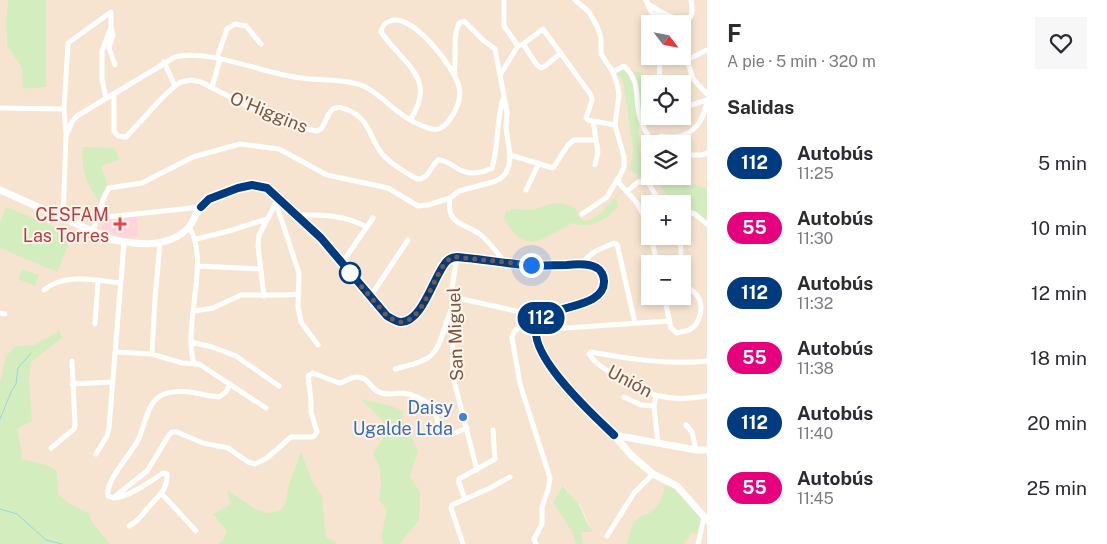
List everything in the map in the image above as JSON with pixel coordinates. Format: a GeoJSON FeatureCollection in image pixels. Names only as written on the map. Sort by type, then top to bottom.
{"type":"FeatureCollection","features":[{"type":"Feature","properties":{"kind":"street"},"geometry":{"type":"LineString","coordinates":[[504,0],[504,26],[539,68],[543,68],[561,52]]}},
{"type":"Feature","properties":{"kind":"street"},"geometry":{"type":"LineString","coordinates":[[575,0],[589,12],[597,26],[601,38],[601,54],[613,72],[619,94],[615,125],[624,157],[624,167],[607,197],[582,214]]}},
{"type":"Feature","properties":{"kind":"street"},"geometry":{"type":"LineString","coordinates":[[647,1],[661,12],[683,21],[692,14],[691,0]]}},
{"type":"Feature","properties":{"kind":"street"},"geometry":{"type":"LineString","coordinates":[[647,1],[653,15]]}},
{"type":"Feature","properties":{"kind":"street"},"geometry":{"type":"LineString","coordinates":[[63,218],[66,136],[64,109],[68,43],[111,12],[113,35],[109,48],[115,65]]}},
{"type":"Feature","properties":{"kind":"street"},"geometry":{"type":"LineString","coordinates":[[655,15],[661,12]]}},
{"type":"Feature","properties":{"kind":"street"},"geometry":{"type":"LineString","coordinates":[[66,136],[72,122],[78,116],[164,62],[186,55],[218,59],[268,73],[362,85],[410,120],[432,130],[437,130],[445,126],[453,115],[459,98],[459,86],[448,64],[424,36],[410,25],[393,19],[386,22],[381,32],[410,66],[421,84],[421,96],[417,109],[410,120]]}},
{"type":"Feature","properties":{"kind":"street"},"geometry":{"type":"LineString","coordinates":[[93,231],[104,197],[109,188],[142,183],[193,157],[240,144],[279,149],[327,175],[388,188],[418,206],[450,198],[459,190],[500,179],[506,173],[510,155],[506,128],[507,112],[495,49],[464,21],[461,21],[456,33],[454,75]]}},
{"type":"Feature","properties":{"kind":"street"},"geometry":{"type":"LineString","coordinates":[[212,87],[227,29],[235,24],[246,26],[261,44]]}},
{"type":"Feature","properties":{"kind":"street"},"geometry":{"type":"LineString","coordinates":[[106,98],[102,80],[102,51],[111,27]]}},
{"type":"Feature","properties":{"kind":"street"},"geometry":{"type":"LineString","coordinates":[[500,75],[521,45],[543,29],[591,95],[592,100],[586,118],[592,121],[615,125]]}},
{"type":"Feature","properties":{"kind":"street"},"geometry":{"type":"LineString","coordinates":[[691,58],[707,50]]}},
{"type":"Feature","properties":{"kind":"street"},"geometry":{"type":"LineString","coordinates":[[114,94],[114,131],[118,136],[126,137],[162,98],[176,86],[164,62]]}},
{"type":"Feature","properties":{"kind":"street"},"geometry":{"type":"LineString","coordinates":[[688,65],[693,80],[707,94]]}},
{"type":"Feature","properties":{"kind":"street"},"geometry":{"type":"LineString","coordinates":[[613,72],[624,66],[632,74],[640,117],[648,135]]}},
{"type":"Feature","properties":{"kind":"street","name":"O'Higgins"},"geometry":{"type":"LineString","coordinates":[[176,86],[184,81],[194,81],[212,87],[259,112],[312,131],[321,129],[329,113],[334,108],[341,107],[354,112],[367,124],[378,149],[385,158],[417,179],[426,177],[433,164],[438,160],[448,162],[460,170],[477,173],[492,168],[495,159],[500,109],[504,98]]}},
{"type":"Feature","properties":{"kind":"street"},"geometry":{"type":"LineString","coordinates":[[685,135],[693,131],[701,121],[706,110],[707,101],[691,105]]}},
{"type":"Feature","properties":{"kind":"street"},"geometry":{"type":"LineString","coordinates":[[0,108],[64,109]]}},
{"type":"Feature","properties":{"kind":"street"},"geometry":{"type":"LineString","coordinates":[[592,121],[598,152],[595,165]]}},
{"type":"Feature","properties":{"kind":"street"},"geometry":{"type":"LineString","coordinates":[[510,155],[553,168],[568,145],[574,140],[596,140]]}},
{"type":"Feature","properties":{"kind":"street"},"geometry":{"type":"LineString","coordinates":[[691,155],[707,153]]}},
{"type":"Feature","properties":{"kind":"street"},"geometry":{"type":"LineString","coordinates":[[526,190],[539,163]]}},
{"type":"Feature","properties":{"kind":"street"},"geometry":{"type":"LineString","coordinates":[[619,178],[619,183],[637,203],[641,210]]}},
{"type":"Feature","properties":{"kind":"street"},"geometry":{"type":"LineString","coordinates":[[627,191],[638,182],[647,182],[655,195]]}},
{"type":"Feature","properties":{"kind":"street"},"geometry":{"type":"LineString","coordinates":[[0,190],[110,239],[124,242],[160,243],[172,239],[189,227],[201,207],[209,199],[252,185],[267,188],[277,200],[321,238],[387,316],[403,322],[411,319],[419,309],[447,260],[457,257],[531,265],[580,264],[592,266],[601,271],[604,279],[600,293],[590,300],[543,317],[453,297]]}},
{"type":"Feature","properties":{"kind":"street"},"geometry":{"type":"LineString","coordinates":[[450,198],[449,207],[452,217],[459,224],[481,235],[505,262]]}},
{"type":"Feature","properties":{"kind":"street"},"geometry":{"type":"LineString","coordinates":[[264,296],[258,235],[277,200]]}},
{"type":"Feature","properties":{"kind":"street"},"geometry":{"type":"LineString","coordinates":[[277,200],[299,273],[298,307],[301,322],[318,344]]}},
{"type":"Feature","properties":{"kind":"street"},"geometry":{"type":"LineString","coordinates":[[98,218],[201,207]]}},
{"type":"Feature","properties":{"kind":"street"},"geometry":{"type":"LineString","coordinates":[[691,213],[707,224]]}},
{"type":"Feature","properties":{"kind":"street"},"geometry":{"type":"LineString","coordinates":[[294,215],[335,215],[367,227]]}},
{"type":"Feature","properties":{"kind":"street"},"geometry":{"type":"LineString","coordinates":[[196,238],[229,231],[268,218]]}},
{"type":"Feature","properties":{"kind":"street"},"geometry":{"type":"LineString","coordinates":[[342,263],[373,218]]}},
{"type":"Feature","properties":{"kind":"street"},"geometry":{"type":"LineString","coordinates":[[189,227],[196,238],[197,266],[194,311],[191,324],[194,364]]}},
{"type":"Feature","properties":{"kind":"street"},"geometry":{"type":"LineString","coordinates":[[370,297],[408,240]]}},
{"type":"Feature","properties":{"kind":"street"},"geometry":{"type":"LineString","coordinates":[[96,454],[107,436],[112,406],[124,242]]}},
{"type":"Feature","properties":{"kind":"street"},"geometry":{"type":"LineString","coordinates":[[152,354],[160,243]]}},
{"type":"Feature","properties":{"kind":"street"},"geometry":{"type":"LineString","coordinates":[[580,264],[601,248],[614,243],[617,244],[635,323]]}},
{"type":"Feature","properties":{"kind":"street","name":"San Miguel"},"geometry":{"type":"LineString","coordinates":[[457,257],[452,308],[453,377],[477,470]]}},
{"type":"Feature","properties":{"kind":"street"},"geometry":{"type":"LineString","coordinates":[[197,266],[261,269]]}},
{"type":"Feature","properties":{"kind":"street"},"geometry":{"type":"LineString","coordinates":[[44,290],[58,282],[71,279],[120,283]]}},
{"type":"Feature","properties":{"kind":"street"},"geometry":{"type":"LineString","coordinates":[[95,324],[98,281]]}},
{"type":"Feature","properties":{"kind":"street"},"geometry":{"type":"LineString","coordinates":[[666,305],[671,328],[674,332],[684,331],[694,326],[699,320],[701,309],[700,300],[691,290]]}},
{"type":"Feature","properties":{"kind":"street"},"geometry":{"type":"LineString","coordinates":[[194,311],[212,308],[241,295],[299,294]]}},
{"type":"Feature","properties":{"kind":"street"},"geometry":{"type":"LineString","coordinates":[[394,369],[423,361],[433,354],[452,308]]}},
{"type":"Feature","properties":{"kind":"street"},"geometry":{"type":"LineString","coordinates":[[543,317],[536,327],[539,346],[550,366],[567,390],[631,454],[653,474],[677,486],[705,519],[698,544]]}},
{"type":"Feature","properties":{"kind":"street"},"geometry":{"type":"LineString","coordinates":[[536,544],[534,539],[542,524],[542,507],[550,478],[520,384],[512,338],[514,332],[517,328],[669,321]]}},
{"type":"Feature","properties":{"kind":"street"},"geometry":{"type":"LineString","coordinates":[[191,342],[236,356],[279,386]]}},
{"type":"Feature","properties":{"kind":"street"},"geometry":{"type":"LineString","coordinates":[[116,352],[152,354],[182,363],[204,366],[266,408]]}},
{"type":"Feature","properties":{"kind":"street","name":"Unión"},"geometry":{"type":"LineString","coordinates":[[707,360],[693,362],[633,360],[589,353],[592,359],[631,386],[656,396],[692,398],[707,396]]}},
{"type":"Feature","properties":{"kind":"street"},"geometry":{"type":"LineString","coordinates":[[51,448],[74,429],[72,360]]}},
{"type":"Feature","properties":{"kind":"street"},"geometry":{"type":"LineString","coordinates":[[113,498],[147,471],[172,432],[177,432],[202,443],[228,448],[248,462],[255,464],[267,458],[291,437],[313,437],[317,432],[311,412],[308,376],[310,374],[316,373],[339,383],[353,377],[359,377],[369,381],[373,389],[382,394],[409,394],[427,402],[433,408],[444,434],[452,434],[467,428]]}},
{"type":"Feature","properties":{"kind":"street"},"geometry":{"type":"LineString","coordinates":[[72,384],[113,382]]}},
{"type":"Feature","properties":{"kind":"street"},"geometry":{"type":"LineString","coordinates":[[129,526],[137,522],[162,494],[167,475],[165,472],[120,498],[113,498],[108,496],[107,493],[141,436],[154,401],[165,394],[178,392],[219,397],[226,392],[230,384]]}},
{"type":"Feature","properties":{"kind":"street"},"geometry":{"type":"LineString","coordinates":[[624,396],[641,405],[654,406]]}},
{"type":"Feature","properties":{"kind":"street"},"geometry":{"type":"LineString","coordinates":[[656,396],[654,406],[658,444]]}},
{"type":"Feature","properties":{"kind":"street"},"geometry":{"type":"LineString","coordinates":[[686,425],[692,432],[696,450]]}},
{"type":"Feature","properties":{"kind":"street"},"geometry":{"type":"LineString","coordinates":[[465,499],[459,479],[496,459],[493,430]]}},
{"type":"Feature","properties":{"kind":"street"},"geometry":{"type":"LineString","coordinates":[[614,435],[658,444],[707,450]]}},
{"type":"Feature","properties":{"kind":"street"},"geometry":{"type":"LineString","coordinates":[[607,536],[634,493],[653,474]]}},
{"type":"Feature","properties":{"kind":"street"},"geometry":{"type":"LineString","coordinates":[[463,544],[451,508],[455,503],[510,477]]}},
{"type":"Feature","properties":{"kind":"street"},"geometry":{"type":"LineString","coordinates":[[162,494],[196,531]]}},
{"type":"Feature","properties":{"kind":"shaded area"},"geometry":{"type":"Polygon","coordinates":[[[0,0],[8,0],[6,21],[7,46],[22,68],[24,89],[46,86],[46,0],[707,0],[707,544],[680,544],[663,501],[628,544],[581,544],[578,532],[591,530],[580,504],[576,504],[565,487],[556,501],[574,531],[578,544],[398,544],[408,476],[385,420],[387,436],[380,461],[388,509],[385,544],[335,544],[324,538],[288,502],[281,513],[268,516],[254,511],[228,492],[233,505],[229,530],[221,544],[107,544],[19,461],[15,428],[31,362],[44,348],[63,335],[60,333],[35,347],[0,390],[0,0]]]}},
{"type":"Feature","properties":{"kind":"shaded area","name":"CESFAM Las Torres"},"geometry":{"type":"Polygon","coordinates":[[[137,216],[138,236],[123,238],[101,228],[106,220],[137,216]]]}},
{"type":"Feature","properties":{"kind":"green space"},"geometry":{"type":"Polygon","coordinates":[[[8,0],[46,0],[46,87],[23,89],[22,68],[7,46],[6,21],[8,0]]]}},
{"type":"Feature","properties":{"kind":"green space"},"geometry":{"type":"Polygon","coordinates":[[[621,70],[641,72],[646,75],[641,75],[641,115],[638,134],[641,155],[641,177],[639,177],[616,198],[618,207],[598,222],[586,225],[573,223],[536,241],[520,238],[512,231],[504,218],[506,212],[516,209],[531,210],[559,203],[572,206],[584,221],[595,217],[603,211],[620,192],[639,176],[630,170],[633,150],[623,80],[617,74],[621,70]]]}},
{"type":"Feature","properties":{"kind":"green space"},"geometry":{"type":"Polygon","coordinates":[[[83,147],[114,148],[120,159],[101,166],[107,183],[99,202],[85,176],[83,147]]]}},
{"type":"Feature","properties":{"kind":"green space"},"geometry":{"type":"Polygon","coordinates":[[[691,183],[707,189],[707,221],[691,212],[691,195],[666,195],[660,185],[691,185],[691,183]]]}},
{"type":"Feature","properties":{"kind":"green space"},"geometry":{"type":"Polygon","coordinates":[[[6,207],[73,234],[57,272],[0,248],[0,222],[6,207]]]}},
{"type":"Feature","properties":{"kind":"green space"},"geometry":{"type":"Polygon","coordinates":[[[22,269],[39,275],[35,286],[18,279],[22,269]]]}},
{"type":"Feature","properties":{"kind":"green space"},"geometry":{"type":"Polygon","coordinates":[[[59,331],[63,337],[31,362],[29,382],[32,421],[17,429],[22,452],[21,459],[47,465],[57,471],[58,494],[67,502],[88,513],[94,525],[110,544],[0,544],[0,383],[6,356],[16,346],[34,345],[59,331]]]}},
{"type":"Feature","properties":{"kind":"green space"},"geometry":{"type":"Polygon","coordinates":[[[361,399],[391,406],[403,411],[402,418],[418,451],[410,476],[420,492],[419,520],[400,544],[384,544],[381,537],[387,510],[379,500],[381,476],[379,465],[373,454],[385,435],[383,421],[361,399]]]}},
{"type":"Feature","properties":{"kind":"green space"},"geometry":{"type":"Polygon","coordinates":[[[301,452],[313,483],[322,496],[326,537],[338,544],[218,544],[223,540],[227,531],[213,514],[231,504],[227,490],[255,509],[268,513],[280,511],[286,502],[288,487],[301,452]]]}},
{"type":"Feature","properties":{"kind":"green space"},"geometry":{"type":"Polygon","coordinates":[[[665,484],[670,488],[670,484],[682,493],[702,518],[699,535],[692,532],[684,544],[626,544],[635,521],[651,512],[659,503],[665,484]]]}},
{"type":"Feature","properties":{"kind":"green space"},"geometry":{"type":"Polygon","coordinates":[[[563,486],[580,506],[593,532],[581,532],[583,544],[576,544],[572,532],[553,502],[563,486]]]}},
{"type":"Feature","properties":{"kind":"waterway"},"geometry":{"type":"LineString","coordinates":[[0,419],[16,384],[18,368],[31,353]]}},
{"type":"Feature","properties":{"kind":"waterway"},"geometry":{"type":"LineString","coordinates":[[0,509],[17,514],[46,540],[62,544]]}},
{"type":"Feature","properties":{"kind":"bus line","name":"112"},"geometry":{"type":"LineString","coordinates":[[201,207],[209,199],[238,188],[252,185],[267,188],[321,238],[387,316],[403,322],[411,319],[419,309],[443,265],[450,258],[457,257],[522,265],[580,264],[597,268],[601,271],[604,279],[600,293],[590,300],[543,317],[537,324],[536,338],[550,366],[567,390],[614,435]]}},
{"type":"Feature","properties":{"kind":"place","name":"CESFAM Las Torres"},"geometry":{"type":"Point","coordinates":[120,224]}},
{"type":"Feature","properties":{"kind":"place","name":"Daisy Ugalde Ltda"},"geometry":{"type":"Point","coordinates":[463,417]}},
{"type":"Feature","properties":{"kind":"route"},"geometry":{"type":"LineString","coordinates":[[350,273],[387,316],[403,322],[411,319],[419,309],[443,265],[450,258],[457,257],[531,265]]}}]}
